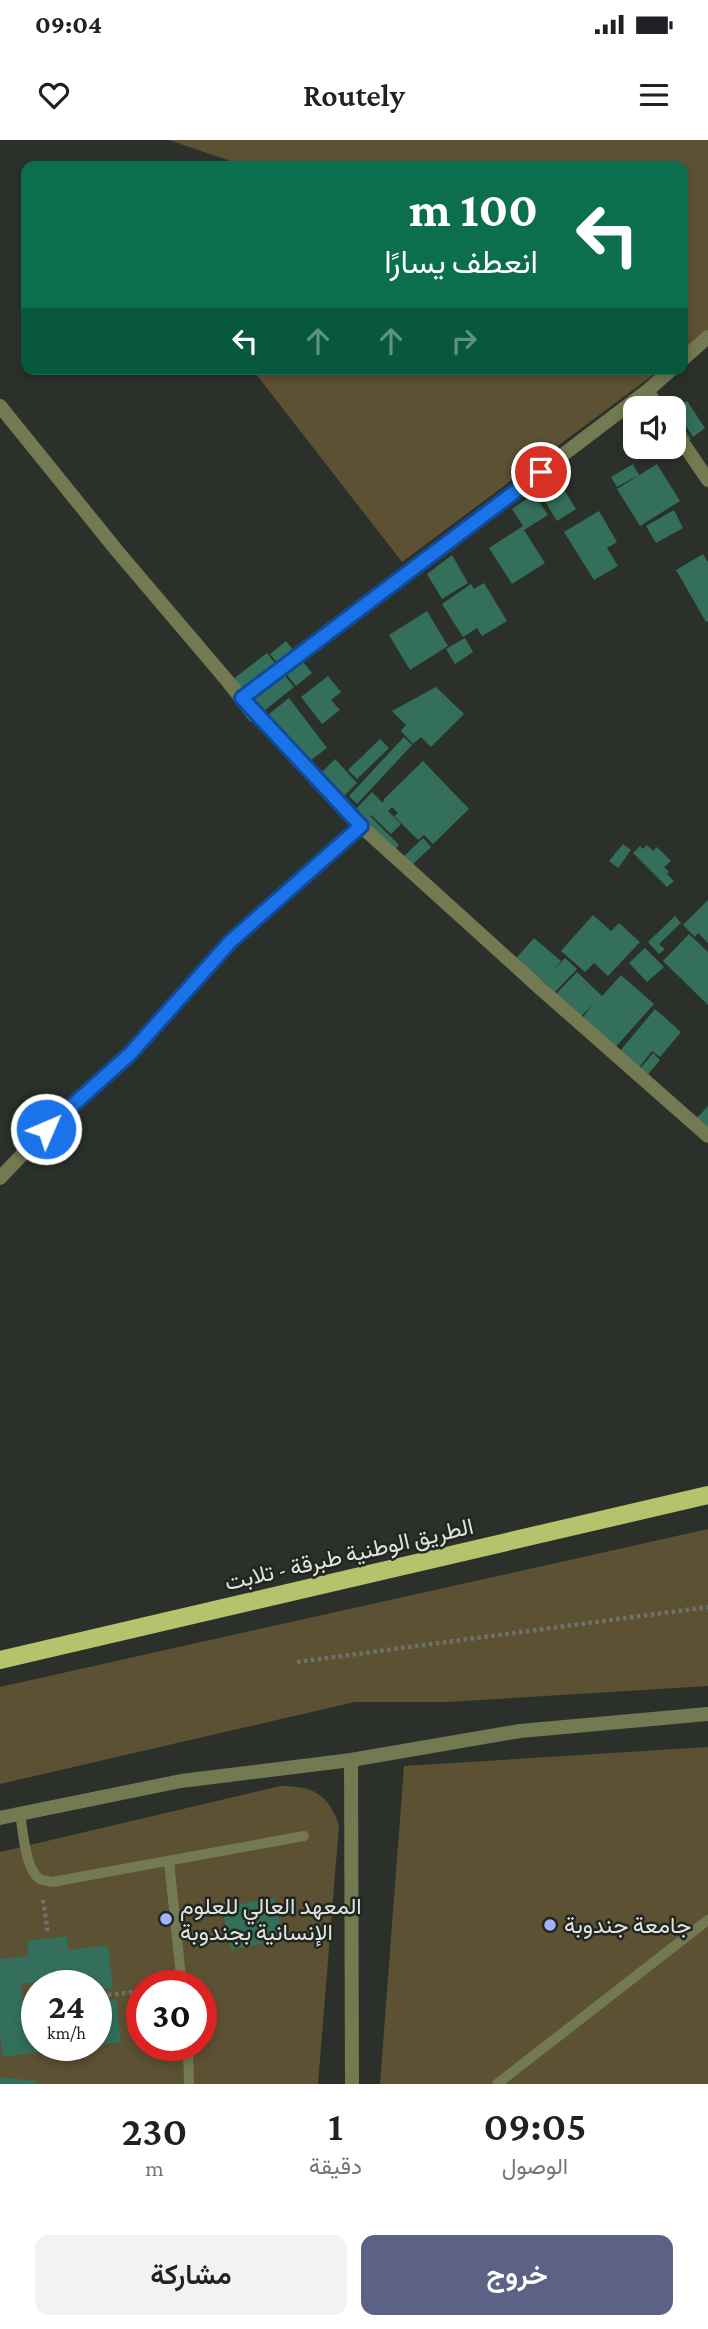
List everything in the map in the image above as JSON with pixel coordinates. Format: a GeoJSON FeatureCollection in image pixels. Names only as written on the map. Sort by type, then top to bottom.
{"type":"FeatureCollection","features":[{"type":"Feature","properties":{"kind":"main road","name":"الطريق الوطنية طبرقة - تلابت"},"geometry":{"type":"LineString","coordinates":[[0,1661],[708,1495]]}},
{"type":"Feature","properties":{"kind":"street"},"geometry":{"type":"LineString","coordinates":[[688,355],[708,337]]}},
{"type":"Feature","properties":{"kind":"street"},"geometry":{"type":"LineString","coordinates":[[242,698],[665,375]]}},
{"type":"Feature","properties":{"kind":"street"},"geometry":{"type":"LineString","coordinates":[[647,391],[651,396]]}},
{"type":"Feature","properties":{"kind":"street"},"geometry":{"type":"LineString","coordinates":[[0,406],[118,552],[242,698],[361,826],[531,981],[708,1136]]}},
{"type":"Feature","properties":{"kind":"street"},"geometry":{"type":"LineString","coordinates":[[686,448],[708,480]]}},
{"type":"Feature","properties":{"kind":"street"},"geometry":{"type":"LineString","coordinates":[[0,1178],[62,1113],[130,1054],[230,942],[361,826]]}},
{"type":"Feature","properties":{"kind":"street"},"geometry":{"type":"LineString","coordinates":[[0,1818],[180,1781],[351,1760],[520,1731],[708,1714]]}},
{"type":"Feature","properties":{"kind":"street"},"geometry":{"type":"LineString","coordinates":[[351,1760],[352,2084]]}},
{"type":"Feature","properties":{"kind":"lane"},"geometry":{"type":"LineString","coordinates":[[20,1814],[28,1860],[40,1879],[52,1882],[304,1836]]}},
{"type":"Feature","properties":{"kind":"lane"},"geometry":{"type":"LineString","coordinates":[[169,1861],[180,1970]]}},
{"type":"Feature","properties":{"kind":"lane"},"geometry":{"type":"LineString","coordinates":[[497,2084],[704,1923],[708,1935]]}},
{"type":"Feature","properties":{"kind":"lane"},"geometry":{"type":"LineString","coordinates":[[188,2061],[189,2084]]}},
{"type":"Feature","properties":{"kind":"path"},"geometry":{"type":"LineString","coordinates":[[297,1662],[708,1607]]}},
{"type":"Feature","properties":{"kind":"path"},"geometry":{"type":"LineString","coordinates":[[40,1879],[48,1934]]}},
{"type":"Feature","properties":{"kind":"shaded area"},"geometry":{"type":"Polygon","coordinates":[[[169,140],[708,140],[708,334],[688,349],[688,161],[230,161],[169,140]]]}},
{"type":"Feature","properties":{"kind":"shaded area"},"geometry":{"type":"Polygon","coordinates":[[[257,375],[653,375],[402,562],[257,375]]]}},
{"type":"Feature","properties":{"kind":"shaded area"},"geometry":{"type":"Polygon","coordinates":[[[708,1529],[708,1686],[447,1702],[355,1702],[0,1784],[0,1687],[708,1529]]]}},
{"type":"Feature","properties":{"kind":"shaded area","name":"جامعة جندوبة"},"geometry":{"type":"Polygon","coordinates":[[[708,1747],[708,2084],[380,2084],[404,1766],[708,1747]]]}},
{"type":"Feature","properties":{"kind":"shaded area","name":"المعهد العالي للعلوم الإنسانية بجندوبة"},"geometry":{"type":"Polygon","coordinates":[[[281,1786],[311,1790],[324,1799],[339,1825],[318,2084],[0,2084],[0,1852],[281,1786]]]}},
{"type":"Feature","properties":{"kind":"building"},"geometry":{"type":"Polygon","coordinates":[[[686,402],[705,428],[693,437],[686,426],[686,402]]]}},
{"type":"Feature","properties":{"kind":"building"},"geometry":{"type":"Polygon","coordinates":[[[633,464],[639,475],[617,487],[611,477],[633,464]]]}},
{"type":"Feature","properties":{"kind":"building"},"geometry":{"type":"Polygon","coordinates":[[[657,464],[680,501],[640,526],[617,489],[657,464]]]}},
{"type":"Feature","properties":{"kind":"building"},"geometry":{"type":"Polygon","coordinates":[[[558,480],[576,509],[557,521],[539,492],[558,480]]]}},
{"type":"Feature","properties":{"kind":"building"},"geometry":{"type":"Polygon","coordinates":[[[534,494],[548,515],[524,530],[545,563],[512,584],[489,548],[523,526],[512,509],[534,494]]]}},
{"type":"Feature","properties":{"kind":"building"},"geometry":{"type":"Polygon","coordinates":[[[674,510],[683,528],[656,543],[646,526],[674,510]]]}},
{"type":"Feature","properties":{"kind":"building"},"geometry":{"type":"Polygon","coordinates":[[[599,511],[617,542],[607,548],[618,566],[594,580],[564,532],[599,511]]]}},
{"type":"Feature","properties":{"kind":"building"},"geometry":{"type":"Polygon","coordinates":[[[703,554],[708,562],[706,622],[676,570],[703,554]]]}},
{"type":"Feature","properties":{"kind":"building"},"geometry":{"type":"Polygon","coordinates":[[[452,555],[468,583],[442,599],[427,574],[452,555]]]}},
{"type":"Feature","properties":{"kind":"building"},"geometry":{"type":"Polygon","coordinates":[[[484,583],[507,621],[482,636],[477,628],[463,637],[442,604],[471,584],[474,589],[484,583]]]}},
{"type":"Feature","properties":{"kind":"building"},"geometry":{"type":"Polygon","coordinates":[[[427,611],[448,646],[410,670],[389,635],[427,611]]]}},
{"type":"Feature","properties":{"kind":"building"},"geometry":{"type":"Polygon","coordinates":[[[465,638],[473,652],[455,664],[446,649],[465,638]]]}},
{"type":"Feature","properties":{"kind":"building"},"geometry":{"type":"Polygon","coordinates":[[[286,641],[312,673],[296,686],[270,654],[286,641]]]}},
{"type":"Feature","properties":{"kind":"building"},"geometry":{"type":"Polygon","coordinates":[[[267,653],[294,687],[250,722],[223,687],[267,653]]]}},
{"type":"Feature","properties":{"kind":"building"},"geometry":{"type":"Polygon","coordinates":[[[328,676],[341,692],[331,700],[340,710],[322,724],[301,697],[328,676]]]}},
{"type":"Feature","properties":{"kind":"building"},"geometry":{"type":"Polygon","coordinates":[[[436,687],[464,714],[431,747],[421,737],[413,744],[401,731],[406,725],[392,711],[436,687]]]}},
{"type":"Feature","properties":{"kind":"building"},"geometry":{"type":"Polygon","coordinates":[[[289,698],[327,748],[307,763],[269,714],[289,698]]]}},
{"type":"Feature","properties":{"kind":"building"},"geometry":{"type":"Polygon","coordinates":[[[404,737],[412,745],[357,804],[349,796],[404,737]]]}},
{"type":"Feature","properties":{"kind":"building"},"geometry":{"type":"Polygon","coordinates":[[[380,739],[389,748],[357,779],[348,770],[380,739]]]}},
{"type":"Feature","properties":{"kind":"building"},"geometry":{"type":"Polygon","coordinates":[[[335,759],[357,783],[343,797],[321,773],[335,759]]]}},
{"type":"Feature","properties":{"kind":"building"},"geometry":{"type":"Polygon","coordinates":[[[423,761],[469,809],[433,844],[424,835],[418,840],[394,816],[398,813],[392,807],[388,811],[401,824],[391,834],[371,815],[399,845],[392,853],[354,811],[372,792],[383,803],[423,761]]]}},
{"type":"Feature","properties":{"kind":"building"},"geometry":{"type":"Polygon","coordinates":[[[423,838],[431,847],[412,865],[404,856],[423,838]]]}},
{"type":"Feature","properties":{"kind":"building"},"geometry":{"type":"Polygon","coordinates":[[[623,844],[631,850],[618,868],[609,861],[623,844]]]}},
{"type":"Feature","properties":{"kind":"building"},"geometry":{"type":"Polygon","coordinates":[[[647,845],[653,851],[657,847],[671,861],[664,867],[674,881],[667,887],[633,853],[640,846],[643,849],[647,845]]]}},
{"type":"Feature","properties":{"kind":"building"},"geometry":{"type":"Polygon","coordinates":[[[708,900],[708,943],[698,933],[695,937],[683,925],[708,900]]]}},
{"type":"Feature","properties":{"kind":"building"},"geometry":{"type":"Polygon","coordinates":[[[593,915],[611,931],[619,923],[640,942],[608,976],[594,963],[585,972],[561,951],[593,915]]]}},
{"type":"Feature","properties":{"kind":"building"},"geometry":{"type":"Polygon","coordinates":[[[675,916],[681,923],[659,944],[665,949],[659,954],[648,942],[675,916]]]}},
{"type":"Feature","properties":{"kind":"building"},"geometry":{"type":"Polygon","coordinates":[[[689,934],[708,952],[708,1005],[663,961],[689,934]]]}},
{"type":"Feature","properties":{"kind":"building"},"geometry":{"type":"Polygon","coordinates":[[[534,938],[561,961],[553,971],[565,958],[577,969],[555,992],[543,981],[538,988],[511,964],[534,938]]]}},
{"type":"Feature","properties":{"kind":"building"},"geometry":{"type":"Polygon","coordinates":[[[645,948],[664,967],[647,982],[629,963],[645,948]]]}},
{"type":"Feature","properties":{"kind":"building"},"geometry":{"type":"Polygon","coordinates":[[[577,972],[602,996],[621,975],[654,1004],[612,1051],[580,1021],[593,1004],[577,1021],[553,997],[577,972]]]}},
{"type":"Feature","properties":{"kind":"building"},"geometry":{"type":"Polygon","coordinates":[[[655,1009],[681,1032],[660,1057],[652,1051],[634,1074],[614,1058],[655,1009]]]}},
{"type":"Feature","properties":{"kind":"building"},"geometry":{"type":"Polygon","coordinates":[[[653,1053],[660,1060],[646,1077],[638,1071],[653,1053]]]}},
{"type":"Feature","properties":{"kind":"building"},"geometry":{"type":"Polygon","coordinates":[[[708,1106],[708,1130],[696,1119],[708,1106]]]}},
{"type":"Feature","properties":{"kind":"building"},"geometry":{"type":"Polygon","coordinates":[[[274,1897],[283,1939],[231,1950],[222,1908],[274,1897]]]}},
{"type":"Feature","properties":{"kind":"building"},"geometry":{"type":"Polygon","coordinates":[[[67,1936],[68,1950],[108,1945],[111,1970],[21,1970],[21,2055],[3,2057],[0,2033],[0,1959],[28,1956],[27,1941],[67,1936]]]}},
{"type":"Feature","properties":{"kind":"building"},"geometry":{"type":"Polygon","coordinates":[[[112,1999],[116,1999],[121,2042],[112,2043],[112,1999]]]}},
{"type":"Feature","properties":{"kind":"building"},"geometry":{"type":"Polygon","coordinates":[[[0,2077],[35,2081],[35,2084],[0,2084],[0,2077]]]}},
{"type":"Feature","properties":{"kind":"place","name":"المعهد العالي للعلوم الإنسانية بجندوبة"},"geometry":{"type":"Point","coordinates":[166,1919]}},
{"type":"Feature","properties":{"kind":"place","name":"جامعة جندوبة"},"geometry":{"type":"Point","coordinates":[550,1925]}},
{"type":"Feature","properties":{"kind":"route"},"geometry":{"type":"LineString","coordinates":[[46,1129],[130,1054],[230,942],[361,826],[242,698],[541,472]]}}]}
